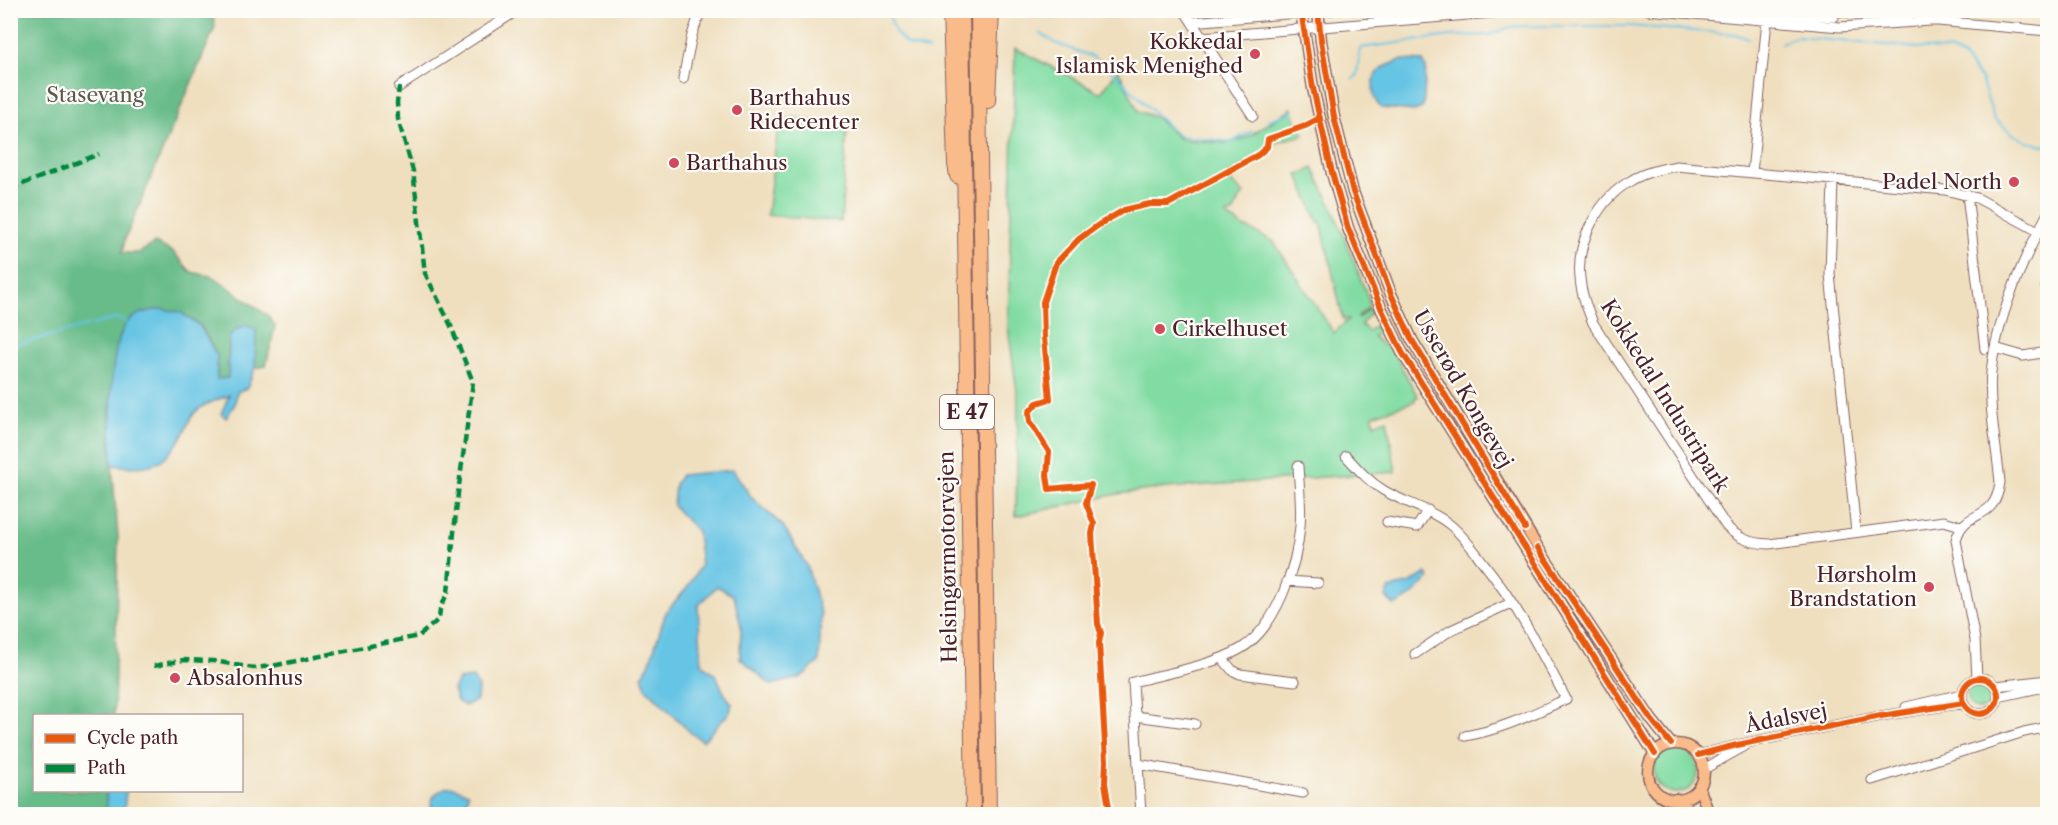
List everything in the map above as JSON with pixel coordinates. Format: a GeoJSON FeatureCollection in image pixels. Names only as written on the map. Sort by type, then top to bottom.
{"type":"FeatureCollection","features":[{"type":"Feature","properties":{"kind":"highway"},"geometry":{"type":"LineString","coordinates":[[950,10],[955,165],[965,226]]}},
{"type":"Feature","properties":{"kind":"highway","name":"Helsingørmotorvejen"},"geometry":{"type":"LineString","coordinates":[[962,10],[973,814]]}},
{"type":"Feature","properties":{"kind":"highway","name":"Helsingørmotorvejen"},"geometry":{"type":"LineString","coordinates":[[978,10],[989,814]]}},
{"type":"Feature","properties":{"kind":"highway"},"geometry":{"type":"LineString","coordinates":[[981,169],[988,99],[992,10]]}},
{"type":"Feature","properties":{"kind":"main road","name":"Usserød Kongevej"},"geometry":{"type":"LineString","coordinates":[[1318,11],[1334,117],[1353,192],[1391,293],[1412,340],[1540,551],[1651,718],[1671,744]]}},
{"type":"Feature","properties":{"kind":"main road","name":"Usserød Kongevej"},"geometry":{"type":"LineString","coordinates":[[1301,12],[1313,88],[1348,228],[1385,317],[1402,352],[1655,753]]}},
{"type":"Feature","properties":{"kind":"main road"},"geometry":{"type":"LineString","coordinates":[[1676,800],[1685,798],[1699,787],[1704,769],[1698,755],[1683,745],[1671,744],[1655,753],[1648,770],[1652,786],[1662,796],[1676,800],[1695,814]]}},
{"type":"Feature","properties":{"kind":"main road"},"geometry":{"type":"LineString","coordinates":[[1699,787],[1709,814]]}},
{"type":"Feature","properties":{"kind":"street"},"geometry":{"type":"LineString","coordinates":[[399,87],[518,10]]}},
{"type":"Feature","properties":{"kind":"street"},"geometry":{"type":"LineString","coordinates":[[683,79],[692,35],[701,10]]}},
{"type":"Feature","properties":{"kind":"street"},"geometry":{"type":"LineString","coordinates":[[1184,10],[1253,116]]}},
{"type":"Feature","properties":{"kind":"street"},"geometry":{"type":"LineString","coordinates":[[1192,22],[1333,10]]}},
{"type":"Feature","properties":{"kind":"street"},"geometry":{"type":"LineString","coordinates":[[1202,38],[1528,10]]}},
{"type":"Feature","properties":{"kind":"street"},"geometry":{"type":"LineString","coordinates":[[1648,10],[1767,16],[1840,27],[1931,21]]}},
{"type":"Feature","properties":{"kind":"street"},"geometry":{"type":"LineString","coordinates":[[1823,10],[2048,31]]}},
{"type":"Feature","properties":{"kind":"street"},"geometry":{"type":"LineString","coordinates":[[1767,16],[1775,13],[1838,17],[1865,14]]}},
{"type":"Feature","properties":{"kind":"street"},"geometry":{"type":"LineString","coordinates":[[1752,173],[1767,16]]}},
{"type":"Feature","properties":{"kind":"street","name":"Kokkedal Industripark"},"geometry":{"type":"LineString","coordinates":[[1961,526],[1944,521],[1769,544],[1751,544],[1737,537],[1726,526],[1593,323],[1584,300],[1580,277],[1580,252],[1587,234],[1607,200],[1625,184],[1651,172],[1676,166],[1945,190],[1967,194],[2038,231]]}},
{"type":"Feature","properties":{"kind":"street"},"geometry":{"type":"LineString","coordinates":[[1833,181],[1830,274],[1856,532]]}},
{"type":"Feature","properties":{"kind":"street"},"geometry":{"type":"LineString","coordinates":[[1967,194],[1990,349],[1991,390],[2000,482],[1999,493],[1994,504],[1986,512],[1961,526],[1956,540],[1975,640],[1977,678]]}},
{"type":"Feature","properties":{"kind":"street"},"geometry":{"type":"LineString","coordinates":[[1990,349],[2022,264],[2048,213]]}},
{"type":"Feature","properties":{"kind":"street"},"geometry":{"type":"LineString","coordinates":[[2048,283],[2046,287],[2048,288]]}},
{"type":"Feature","properties":{"kind":"street"},"geometry":{"type":"LineString","coordinates":[[1990,349],[2023,356],[2048,352]]}},
{"type":"Feature","properties":{"kind":"street"},"geometry":{"type":"LineString","coordinates":[[1346,456],[1367,479],[1384,491],[1428,510],[1448,523],[1465,540],[1494,576],[1527,627],[1566,699],[1517,721],[1486,732],[1465,735]]}},
{"type":"Feature","properties":{"kind":"street"},"geometry":{"type":"LineString","coordinates":[[1141,814],[1133,682],[1222,658],[1244,647],[1262,630],[1277,607],[1298,540],[1300,524],[1298,466]]}},
{"type":"Feature","properties":{"kind":"street"},"geometry":{"type":"LineString","coordinates":[[1387,522],[1418,527],[1428,510]]}},
{"type":"Feature","properties":{"kind":"street"},"geometry":{"type":"LineString","coordinates":[[1287,581],[1318,583]]}},
{"type":"Feature","properties":{"kind":"street"},"geometry":{"type":"LineString","coordinates":[[1415,654],[1451,630],[1511,603]]}},
{"type":"Feature","properties":{"kind":"street"},"geometry":{"type":"LineString","coordinates":[[1222,658],[1232,670],[1240,674],[1295,681]]}},
{"type":"Feature","properties":{"kind":"street"},"geometry":{"type":"LineString","coordinates":[[1977,678],[1988,679],[1996,686],[1998,697],[1994,707],[1986,713],[1976,713],[1967,708],[1963,699],[1968,682],[1977,678]]}},
{"type":"Feature","properties":{"kind":"street"},"geometry":{"type":"LineString","coordinates":[[1996,686],[2048,680]]}},
{"type":"Feature","properties":{"kind":"street"},"geometry":{"type":"LineString","coordinates":[[1998,697],[2048,686]]}},
{"type":"Feature","properties":{"kind":"street","name":"Ådalsvej"},"geometry":{"type":"LineString","coordinates":[[1698,755],[1881,716],[1889,712],[1963,699]]}},
{"type":"Feature","properties":{"kind":"street"},"geometry":{"type":"LineString","coordinates":[[1135,716],[1195,724]]}},
{"type":"Feature","properties":{"kind":"street"},"geometry":{"type":"LineString","coordinates":[[1872,780],[2024,732],[2048,727]]}},
{"type":"Feature","properties":{"kind":"street","name":"Ådalsvej"},"geometry":{"type":"LineString","coordinates":[[1704,769],[1747,744]]}},
{"type":"Feature","properties":{"kind":"street"},"geometry":{"type":"LineString","coordinates":[[1138,764],[1303,793]]}},
{"type":"Feature","properties":{"kind":"green space","name":"Stasevang"},"geometry":{"type":"Polygon","coordinates":[[[10,11],[213,11],[215,27],[125,239],[122,253],[139,253],[155,243],[173,252],[191,272],[214,277],[268,316],[275,326],[266,366],[255,368],[256,330],[229,337],[228,378],[217,379],[217,356],[201,326],[180,312],[119,342],[114,365],[110,413],[118,537],[114,714],[33,714],[33,792],[106,792],[107,814],[11,814],[10,11]]]}},
{"type":"Feature","properties":{"kind":"green space"},"geometry":{"type":"Polygon","coordinates":[[[1015,48],[1101,93],[1118,69],[1138,111],[1157,118],[1180,139],[1228,143],[1248,137],[1292,108],[1304,135],[1279,141],[1233,173],[1229,180],[1244,194],[1238,201],[1234,212],[1226,215],[1273,241],[1334,333],[1349,319],[1343,319],[1321,222],[1318,222],[1298,175],[1313,168],[1333,209],[1369,300],[1368,308],[1358,318],[1372,307],[1371,313],[1361,324],[1368,331],[1377,324],[1381,325],[1380,331],[1373,336],[1382,345],[1391,348],[1418,397],[1414,398],[1415,401],[1373,415],[1374,424],[1387,419],[1396,472],[1166,488],[1117,494],[1016,516],[1018,399],[1008,327],[1015,48]]]}},
{"type":"Feature","properties":{"kind":"green space"},"geometry":{"type":"Polygon","coordinates":[[[793,117],[845,127],[847,130],[841,222],[767,215],[778,128],[782,122],[793,117]]]}},
{"type":"Feature","properties":{"kind":"green space"},"geometry":{"type":"Polygon","coordinates":[[[1980,683],[1989,687],[1993,696],[1989,705],[1980,709],[1971,705],[1967,696],[1971,687],[1980,683]]]}},
{"type":"Feature","properties":{"kind":"green space"},"geometry":{"type":"Polygon","coordinates":[[[1676,749],[1692,755],[1698,771],[1692,787],[1676,793],[1660,787],[1654,771],[1660,755],[1676,749]]]}},
{"type":"Feature","properties":{"kind":"water"},"geometry":{"type":"Polygon","coordinates":[[[1401,60],[1423,61],[1426,68],[1423,107],[1415,111],[1381,108],[1375,99],[1373,88],[1378,72],[1401,60]]]}},
{"type":"Feature","properties":{"kind":"water"},"geometry":{"type":"Polygon","coordinates":[[[162,309],[180,312],[200,326],[217,356],[217,379],[228,378],[229,337],[237,329],[246,325],[256,330],[255,368],[247,388],[237,392],[235,404],[226,418],[221,414],[229,395],[196,411],[175,447],[160,461],[135,467],[112,465],[111,390],[116,350],[121,334],[128,322],[135,316],[162,309]]]}},
{"type":"Feature","properties":{"kind":"water"},"geometry":{"type":"Polygon","coordinates":[[[733,470],[752,498],[783,526],[807,566],[821,615],[819,662],[800,678],[771,685],[740,658],[741,626],[734,596],[717,586],[698,606],[702,664],[716,675],[732,704],[730,712],[703,741],[691,733],[646,688],[642,676],[649,665],[666,612],[687,588],[701,565],[697,531],[673,506],[675,484],[681,475],[733,470]]]}},
{"type":"Feature","properties":{"kind":"water"},"geometry":{"type":"Polygon","coordinates":[[[1426,573],[1429,578],[1404,600],[1394,605],[1386,597],[1389,590],[1409,584],[1426,573]]]}},
{"type":"Feature","properties":{"kind":"water"},"geometry":{"type":"Polygon","coordinates":[[[473,678],[478,687],[477,700],[465,706],[457,701],[453,689],[458,680],[473,678]]]}},
{"type":"Feature","properties":{"kind":"water"},"geometry":{"type":"Polygon","coordinates":[[[447,787],[454,787],[468,793],[465,814],[432,814],[433,798],[447,787]]]}},
{"type":"Feature","properties":{"kind":"water"},"geometry":{"type":"Polygon","coordinates":[[[106,792],[126,792],[124,814],[107,814],[106,792]]]}},
{"type":"Feature","properties":{"kind":"waterway"},"geometry":{"type":"LineString","coordinates":[[887,10],[895,32],[907,45],[928,50]]}},
{"type":"Feature","properties":{"kind":"waterway"},"geometry":{"type":"LineString","coordinates":[[1353,79],[1357,75],[1360,48],[1451,36],[1489,35],[1510,27],[1629,26],[1735,34],[1749,39]]}},
{"type":"Feature","properties":{"kind":"waterway"},"geometry":{"type":"LineString","coordinates":[[1040,33],[1055,43],[1093,57],[1117,75],[1179,136],[1232,142],[1252,131]]}},
{"type":"Feature","properties":{"kind":"waterway"},"geometry":{"type":"LineString","coordinates":[[1781,43],[1796,37],[1952,51],[1962,56],[1981,79],[1994,119],[2027,142],[2048,146]]}},
{"type":"Feature","properties":{"kind":"waterway"},"geometry":{"type":"LineString","coordinates":[[1267,121],[1293,111]]}},
{"type":"Feature","properties":{"kind":"waterway"},"geometry":{"type":"LineString","coordinates":[[10,346],[118,318],[127,323]]}},
{"type":"Feature","properties":{"kind":"marked path"},"geometry":{"type":"LineString","coordinates":[[154,666],[183,660],[213,661],[254,668],[272,666],[419,636],[439,619],[440,609],[448,592],[473,382],[451,326],[425,273],[413,171],[398,119],[399,87]]}},
{"type":"Feature","properties":{"kind":"marked path"},"geometry":{"type":"LineString","coordinates":[[10,189],[99,154]]}},
{"type":"Feature","properties":{"kind":"cycle path"},"geometry":{"type":"LineString","coordinates":[[1301,10],[1313,88],[1332,173],[1348,228],[1382,310],[1402,352],[1655,754]]}},
{"type":"Feature","properties":{"kind":"cycle path"},"geometry":{"type":"LineString","coordinates":[[1318,10],[1334,117],[1353,192],[1391,294],[1412,340],[1525,528]]}},
{"type":"Feature","properties":{"kind":"cycle path"},"geometry":{"type":"LineString","coordinates":[[1110,814],[1105,783],[1106,761],[1099,643],[1101,633],[1098,624],[1092,534],[1094,524],[1086,503],[1091,485],[1049,489],[1047,475],[1049,452],[1030,422],[1029,412],[1037,403],[1050,399],[1043,302],[1056,263],[1079,239],[1100,224],[1124,210],[1150,204],[1168,204],[1258,155],[1267,147],[1268,139],[1305,126],[1320,118]]}},
{"type":"Feature","properties":{"kind":"cycle path"},"geometry":{"type":"LineString","coordinates":[[1538,548],[1651,719],[1671,744]]}},
{"type":"Feature","properties":{"kind":"cycle path"},"geometry":{"type":"LineString","coordinates":[[1980,678],[1993,683],[1998,696],[1993,709],[1980,714],[1967,709],[1962,696],[1967,683],[1980,678]]}},
{"type":"Feature","properties":{"kind":"cycle path"},"geometry":{"type":"LineString","coordinates":[[1698,755],[1881,716],[1964,703]]}},
{"type":"Feature","properties":{"kind":"place","name":"Kokkedal Islamisk Menighed"},"geometry":{"type":"Point","coordinates":[1255,54]}},
{"type":"Feature","properties":{"kind":"place","name":"Barthahus Ridecenter"},"geometry":{"type":"Point","coordinates":[737,110]}},
{"type":"Feature","properties":{"kind":"place","name":"Barthahus"},"geometry":{"type":"Point","coordinates":[674,163]}},
{"type":"Feature","properties":{"kind":"place","name":"Padel North"},"geometry":{"type":"Point","coordinates":[2014,182]}},
{"type":"Feature","properties":{"kind":"place","name":"Cirkelhuset"},"geometry":{"type":"Point","coordinates":[1160,329]}},
{"type":"Feature","properties":{"kind":"place","name":"Hørsholm Brandstation"},"geometry":{"type":"Point","coordinates":[1929,587]}},
{"type":"Feature","properties":{"kind":"place","name":"Absalonhus"},"geometry":{"type":"Point","coordinates":[175,678]}}]}
